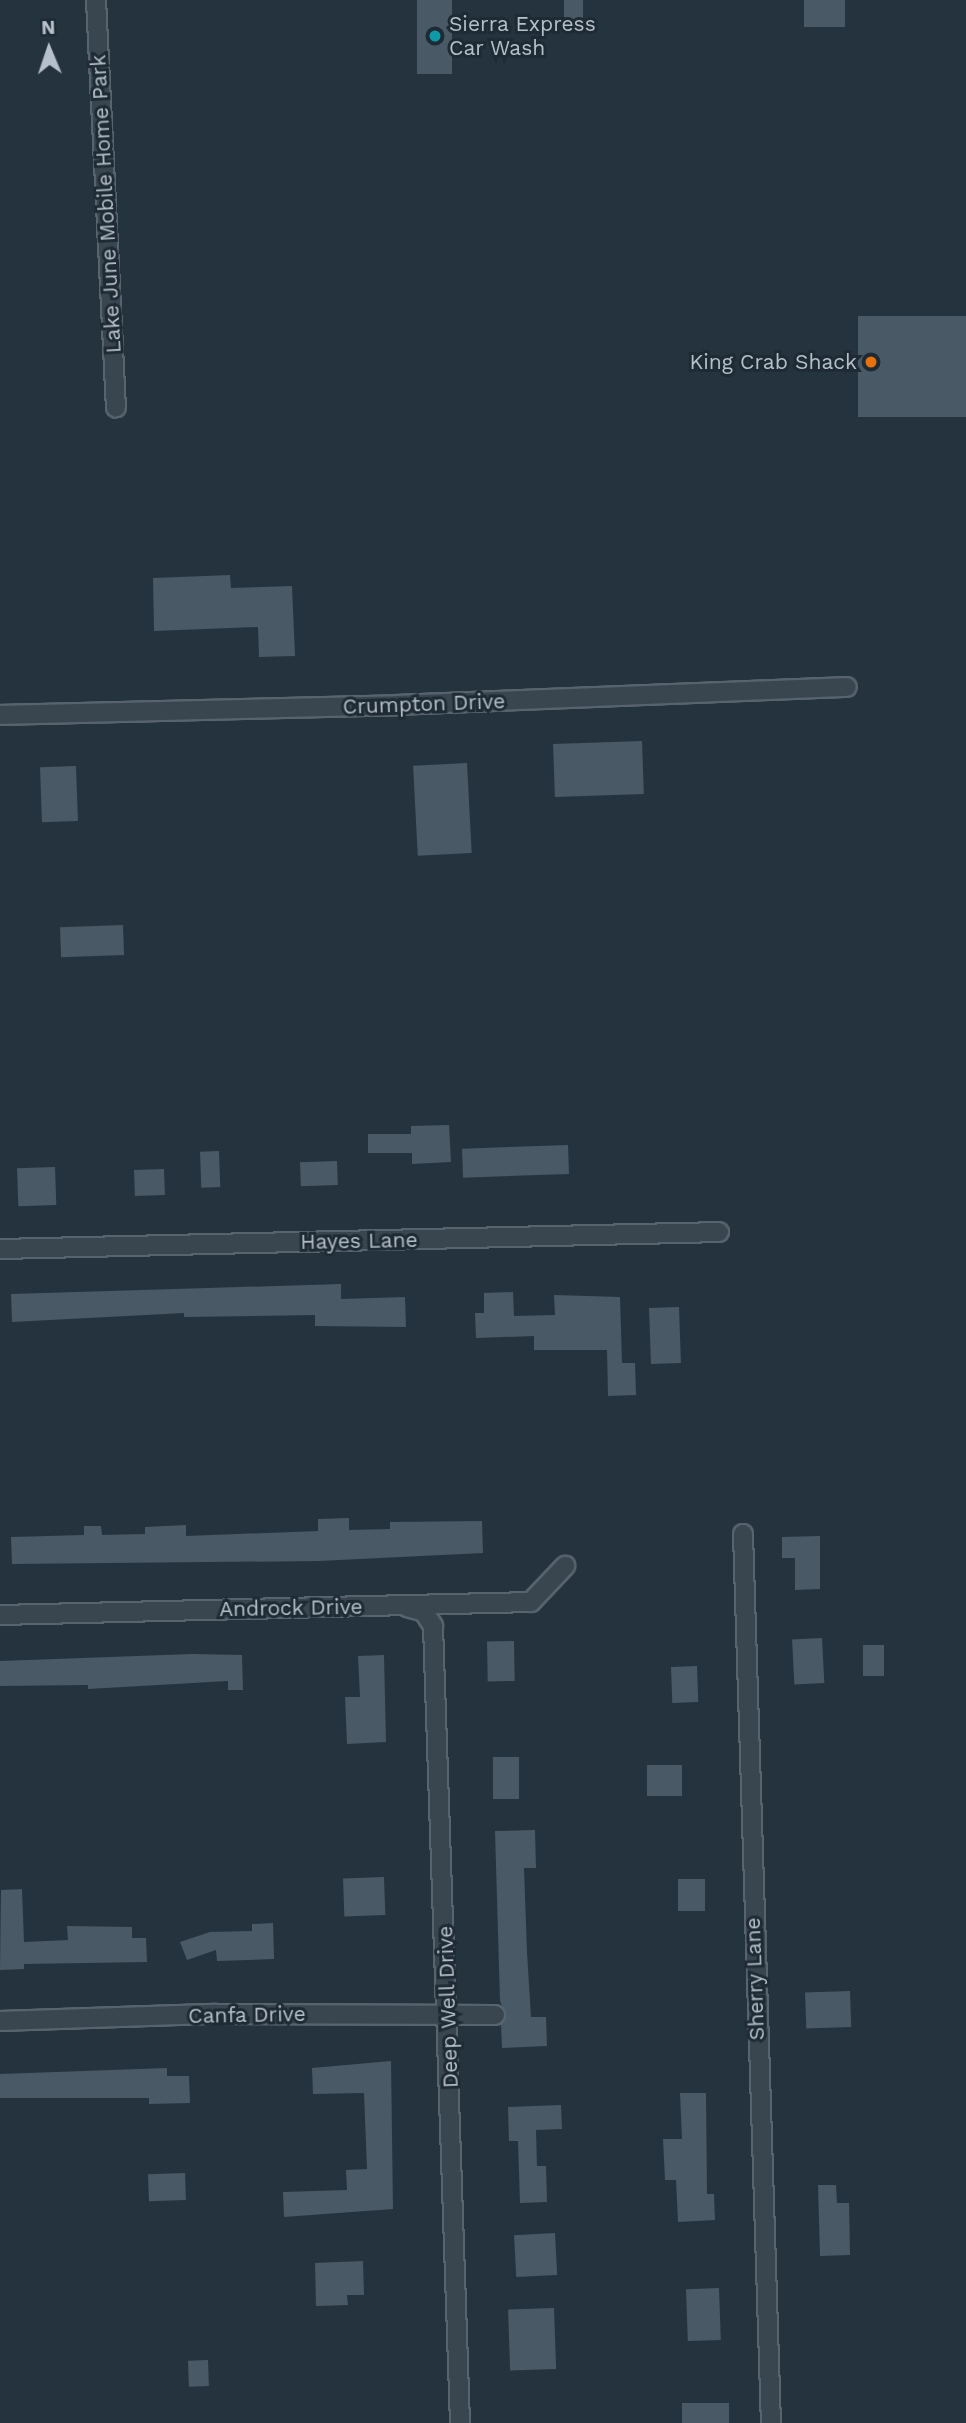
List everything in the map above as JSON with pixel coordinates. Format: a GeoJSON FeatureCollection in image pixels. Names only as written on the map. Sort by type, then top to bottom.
{"type":"FeatureCollection","features":[{"type":"Feature","properties":{"kind":"street","name":"Lake June Mobile Home Park"},"geometry":{"type":"LineString","coordinates":[[96,0],[116,408]]}},
{"type":"Feature","properties":{"kind":"street","name":"Crumpton Drive"},"geometry":{"type":"LineString","coordinates":[[0,715],[398,705],[847,687]]}},
{"type":"Feature","properties":{"kind":"street","name":"Hayes Lane"},"geometry":{"type":"LineString","coordinates":[[0,1249],[719,1232]]}},
{"type":"Feature","properties":{"kind":"street","name":"Sherry Lane"},"geometry":{"type":"LineString","coordinates":[[743,1534],[771,2423]]}},
{"type":"Feature","properties":{"kind":"street","name":"Androck Drive"},"geometry":{"type":"LineString","coordinates":[[0,1615],[531,1602],[565,1566]]}},
{"type":"Feature","properties":{"kind":"street","name":"Deep Well Drive"},"geometry":{"type":"LineString","coordinates":[[407,1607],[424,1612],[433,1626],[449,2013],[460,2423]]}},
{"type":"Feature","properties":{"kind":"street","name":"Canfa Drive"},"geometry":{"type":"LineString","coordinates":[[0,2021],[449,2013],[495,2015]]}},
{"type":"Feature","properties":{"kind":"building","name":"Sierra Express Car Wash"},"geometry":{"type":"Polygon","coordinates":[[[417,0],[452,0],[452,74],[417,74],[417,0]]]}},
{"type":"Feature","properties":{"kind":"building"},"geometry":{"type":"Polygon","coordinates":[[[564,0],[583,0],[583,25],[564,25],[564,0]]]}},
{"type":"Feature","properties":{"kind":"building"},"geometry":{"type":"Polygon","coordinates":[[[804,0],[845,0],[845,27],[804,27],[804,0]]]}},
{"type":"Feature","properties":{"kind":"building"},"geometry":{"type":"Polygon","coordinates":[[[858,316],[966,316],[966,417],[858,417],[858,316]]]}},
{"type":"Feature","properties":{"kind":"building"},"geometry":{"type":"Polygon","coordinates":[[[230,575],[231,588],[292,586],[295,656],[259,657],[258,627],[154,631],[153,578],[230,575]]]}},
{"type":"Feature","properties":{"kind":"building"},"geometry":{"type":"Polygon","coordinates":[[[642,741],[644,794],[555,797],[553,744],[642,741]]]}},
{"type":"Feature","properties":{"kind":"building"},"geometry":{"type":"Polygon","coordinates":[[[467,763],[472,853],[418,856],[413,766],[467,763]]]}},
{"type":"Feature","properties":{"kind":"building"},"geometry":{"type":"Polygon","coordinates":[[[76,766],[78,821],[42,822],[40,767],[76,766]]]}},
{"type":"Feature","properties":{"kind":"building"},"geometry":{"type":"Polygon","coordinates":[[[123,925],[124,955],[61,957],[60,927],[123,925]]]}},
{"type":"Feature","properties":{"kind":"building"},"geometry":{"type":"Polygon","coordinates":[[[449,1125],[451,1162],[412,1164],[412,1153],[368,1153],[368,1134],[411,1134],[411,1126],[449,1125]]]}},
{"type":"Feature","properties":{"kind":"building"},"geometry":{"type":"Polygon","coordinates":[[[568,1145],[569,1174],[463,1178],[462,1149],[568,1145]]]}},
{"type":"Feature","properties":{"kind":"building"},"geometry":{"type":"Polygon","coordinates":[[[219,1151],[220,1187],[201,1188],[200,1152],[219,1151]]]}},
{"type":"Feature","properties":{"kind":"building"},"geometry":{"type":"Polygon","coordinates":[[[337,1161],[338,1185],[301,1186],[300,1162],[337,1161]]]}},
{"type":"Feature","properties":{"kind":"building"},"geometry":{"type":"Polygon","coordinates":[[[55,1167],[56,1205],[18,1206],[17,1168],[55,1167]]]}},
{"type":"Feature","properties":{"kind":"building"},"geometry":{"type":"Polygon","coordinates":[[[164,1169],[165,1195],[135,1196],[134,1170],[164,1169]]]}},
{"type":"Feature","properties":{"kind":"building"},"geometry":{"type":"Polygon","coordinates":[[[341,1284],[341,1299],[405,1297],[406,1327],[315,1326],[315,1315],[184,1317],[184,1313],[12,1322],[11,1294],[341,1284]]]}},
{"type":"Feature","properties":{"kind":"building"},"geometry":{"type":"Polygon","coordinates":[[[513,1292],[514,1316],[555,1315],[554,1295],[620,1297],[622,1363],[635,1363],[636,1395],[608,1396],[607,1350],[534,1350],[534,1336],[476,1338],[475,1313],[484,1313],[484,1293],[513,1292]]]}},
{"type":"Feature","properties":{"kind":"building"},"geometry":{"type":"Polygon","coordinates":[[[679,1307],[681,1363],[651,1364],[649,1308],[679,1307]]]}},
{"type":"Feature","properties":{"kind":"building"},"geometry":{"type":"Polygon","coordinates":[[[349,1518],[349,1530],[390,1529],[390,1522],[482,1521],[483,1553],[319,1561],[12,1564],[11,1537],[84,1535],[84,1526],[101,1526],[102,1535],[145,1534],[145,1527],[186,1525],[186,1536],[318,1531],[318,1519],[349,1518]]]}},
{"type":"Feature","properties":{"kind":"building"},"geometry":{"type":"Polygon","coordinates":[[[820,1536],[820,1589],[795,1590],[795,1558],[782,1558],[782,1537],[820,1536]]]}},
{"type":"Feature","properties":{"kind":"building"},"geometry":{"type":"Polygon","coordinates":[[[822,1638],[824,1683],[794,1685],[792,1640],[822,1638]]]}},
{"type":"Feature","properties":{"kind":"building"},"geometry":{"type":"Polygon","coordinates":[[[487,1641],[514,1641],[515,1681],[488,1681],[487,1641]]]}},
{"type":"Feature","properties":{"kind":"building"},"geometry":{"type":"Polygon","coordinates":[[[863,1645],[884,1645],[884,1676],[863,1676],[863,1645]]]}},
{"type":"Feature","properties":{"kind":"building"},"geometry":{"type":"Polygon","coordinates":[[[192,1654],[242,1655],[243,1690],[228,1690],[228,1681],[88,1689],[88,1685],[0,1686],[0,1661],[192,1654]]]}},
{"type":"Feature","properties":{"kind":"building"},"geometry":{"type":"Polygon","coordinates":[[[384,1655],[386,1742],[347,1744],[345,1697],[360,1697],[358,1656],[384,1655]]]}},
{"type":"Feature","properties":{"kind":"building"},"geometry":{"type":"Polygon","coordinates":[[[697,1666],[698,1702],[672,1703],[671,1667],[697,1666]]]}},
{"type":"Feature","properties":{"kind":"building"},"geometry":{"type":"Polygon","coordinates":[[[493,1757],[519,1757],[519,1799],[493,1799],[493,1757]]]}},
{"type":"Feature","properties":{"kind":"building"},"geometry":{"type":"Polygon","coordinates":[[[647,1765],[682,1765],[682,1796],[647,1796],[647,1765]]]}},
{"type":"Feature","properties":{"kind":"building"},"geometry":{"type":"Polygon","coordinates":[[[535,1830],[536,1868],[524,1868],[527,1952],[531,2017],[546,2017],[547,2046],[502,2048],[501,2024],[506,2014],[500,2001],[495,1831],[535,1830]]]}},
{"type":"Feature","properties":{"kind":"building"},"geometry":{"type":"Polygon","coordinates":[[[384,1877],[385,1915],[344,1916],[343,1878],[384,1877]]]}},
{"type":"Feature","properties":{"kind":"building"},"geometry":{"type":"Polygon","coordinates":[[[678,1879],[705,1879],[705,1911],[678,1911],[678,1879]]]}},
{"type":"Feature","properties":{"kind":"building"},"geometry":{"type":"Polygon","coordinates":[[[22,1889],[24,1942],[68,1940],[67,1926],[132,1927],[132,1938],[146,1938],[147,1962],[24,1964],[24,1969],[0,1970],[1,1890],[22,1889]]]}},
{"type":"Feature","properties":{"kind":"building"},"geometry":{"type":"Polygon","coordinates":[[[273,1923],[274,1959],[217,1961],[216,1950],[187,1960],[180,1942],[210,1932],[252,1931],[252,1924],[273,1923]]]}},
{"type":"Feature","properties":{"kind":"building"},"geometry":{"type":"Polygon","coordinates":[[[850,1991],[851,2027],[806,2029],[805,1993],[850,1991]]]}},
{"type":"Feature","properties":{"kind":"building"},"geometry":{"type":"Polygon","coordinates":[[[391,2061],[393,2209],[284,2217],[283,2192],[347,2190],[346,2170],[367,2169],[364,2093],[313,2094],[312,2068],[391,2061]]]}},
{"type":"Feature","properties":{"kind":"building"},"geometry":{"type":"Polygon","coordinates":[[[167,2068],[167,2076],[189,2076],[190,2103],[149,2104],[149,2098],[0,2098],[0,2074],[167,2068]]]}},
{"type":"Feature","properties":{"kind":"building"},"geometry":{"type":"Polygon","coordinates":[[[680,2093],[706,2093],[707,2194],[714,2194],[715,2220],[678,2222],[676,2180],[665,2180],[663,2139],[682,2139],[680,2093]]]}},
{"type":"Feature","properties":{"kind":"building"},"geometry":{"type":"Polygon","coordinates":[[[561,2105],[562,2129],[536,2130],[537,2166],[546,2166],[547,2202],[520,2203],[518,2141],[509,2141],[508,2107],[561,2105]]]}},
{"type":"Feature","properties":{"kind":"building"},"geometry":{"type":"Polygon","coordinates":[[[185,2173],[186,2200],[149,2201],[148,2174],[185,2173]]]}},
{"type":"Feature","properties":{"kind":"building"},"geometry":{"type":"Polygon","coordinates":[[[818,2185],[836,2185],[837,2203],[849,2203],[850,2255],[820,2256],[818,2185]]]}},
{"type":"Feature","properties":{"kind":"building"},"geometry":{"type":"Polygon","coordinates":[[[555,2233],[557,2275],[516,2277],[514,2235],[555,2233]]]}},
{"type":"Feature","properties":{"kind":"building"},"geometry":{"type":"Polygon","coordinates":[[[363,2261],[364,2295],[347,2295],[348,2305],[316,2306],[315,2263],[363,2261]]]}},
{"type":"Feature","properties":{"kind":"building"},"geometry":{"type":"Polygon","coordinates":[[[719,2288],[721,2340],[688,2341],[686,2289],[719,2288]]]}},
{"type":"Feature","properties":{"kind":"building"},"geometry":{"type":"Polygon","coordinates":[[[554,2308],[556,2369],[510,2371],[508,2310],[554,2308]]]}},
{"type":"Feature","properties":{"kind":"building"},"geometry":{"type":"Polygon","coordinates":[[[208,2360],[209,2386],[189,2387],[188,2361],[208,2360]]]}},
{"type":"Feature","properties":{"kind":"building"},"geometry":{"type":"Polygon","coordinates":[[[682,2403],[729,2403],[729,2423],[682,2423],[682,2403]]]}},
{"type":"Feature","properties":{"kind":"place","name":"Sierra Express Car Wash"},"geometry":{"type":"Point","coordinates":[435,36]}},
{"type":"Feature","properties":{"kind":"place","name":"King Crab Shack"},"geometry":{"type":"Point","coordinates":[871,362]}}]}
